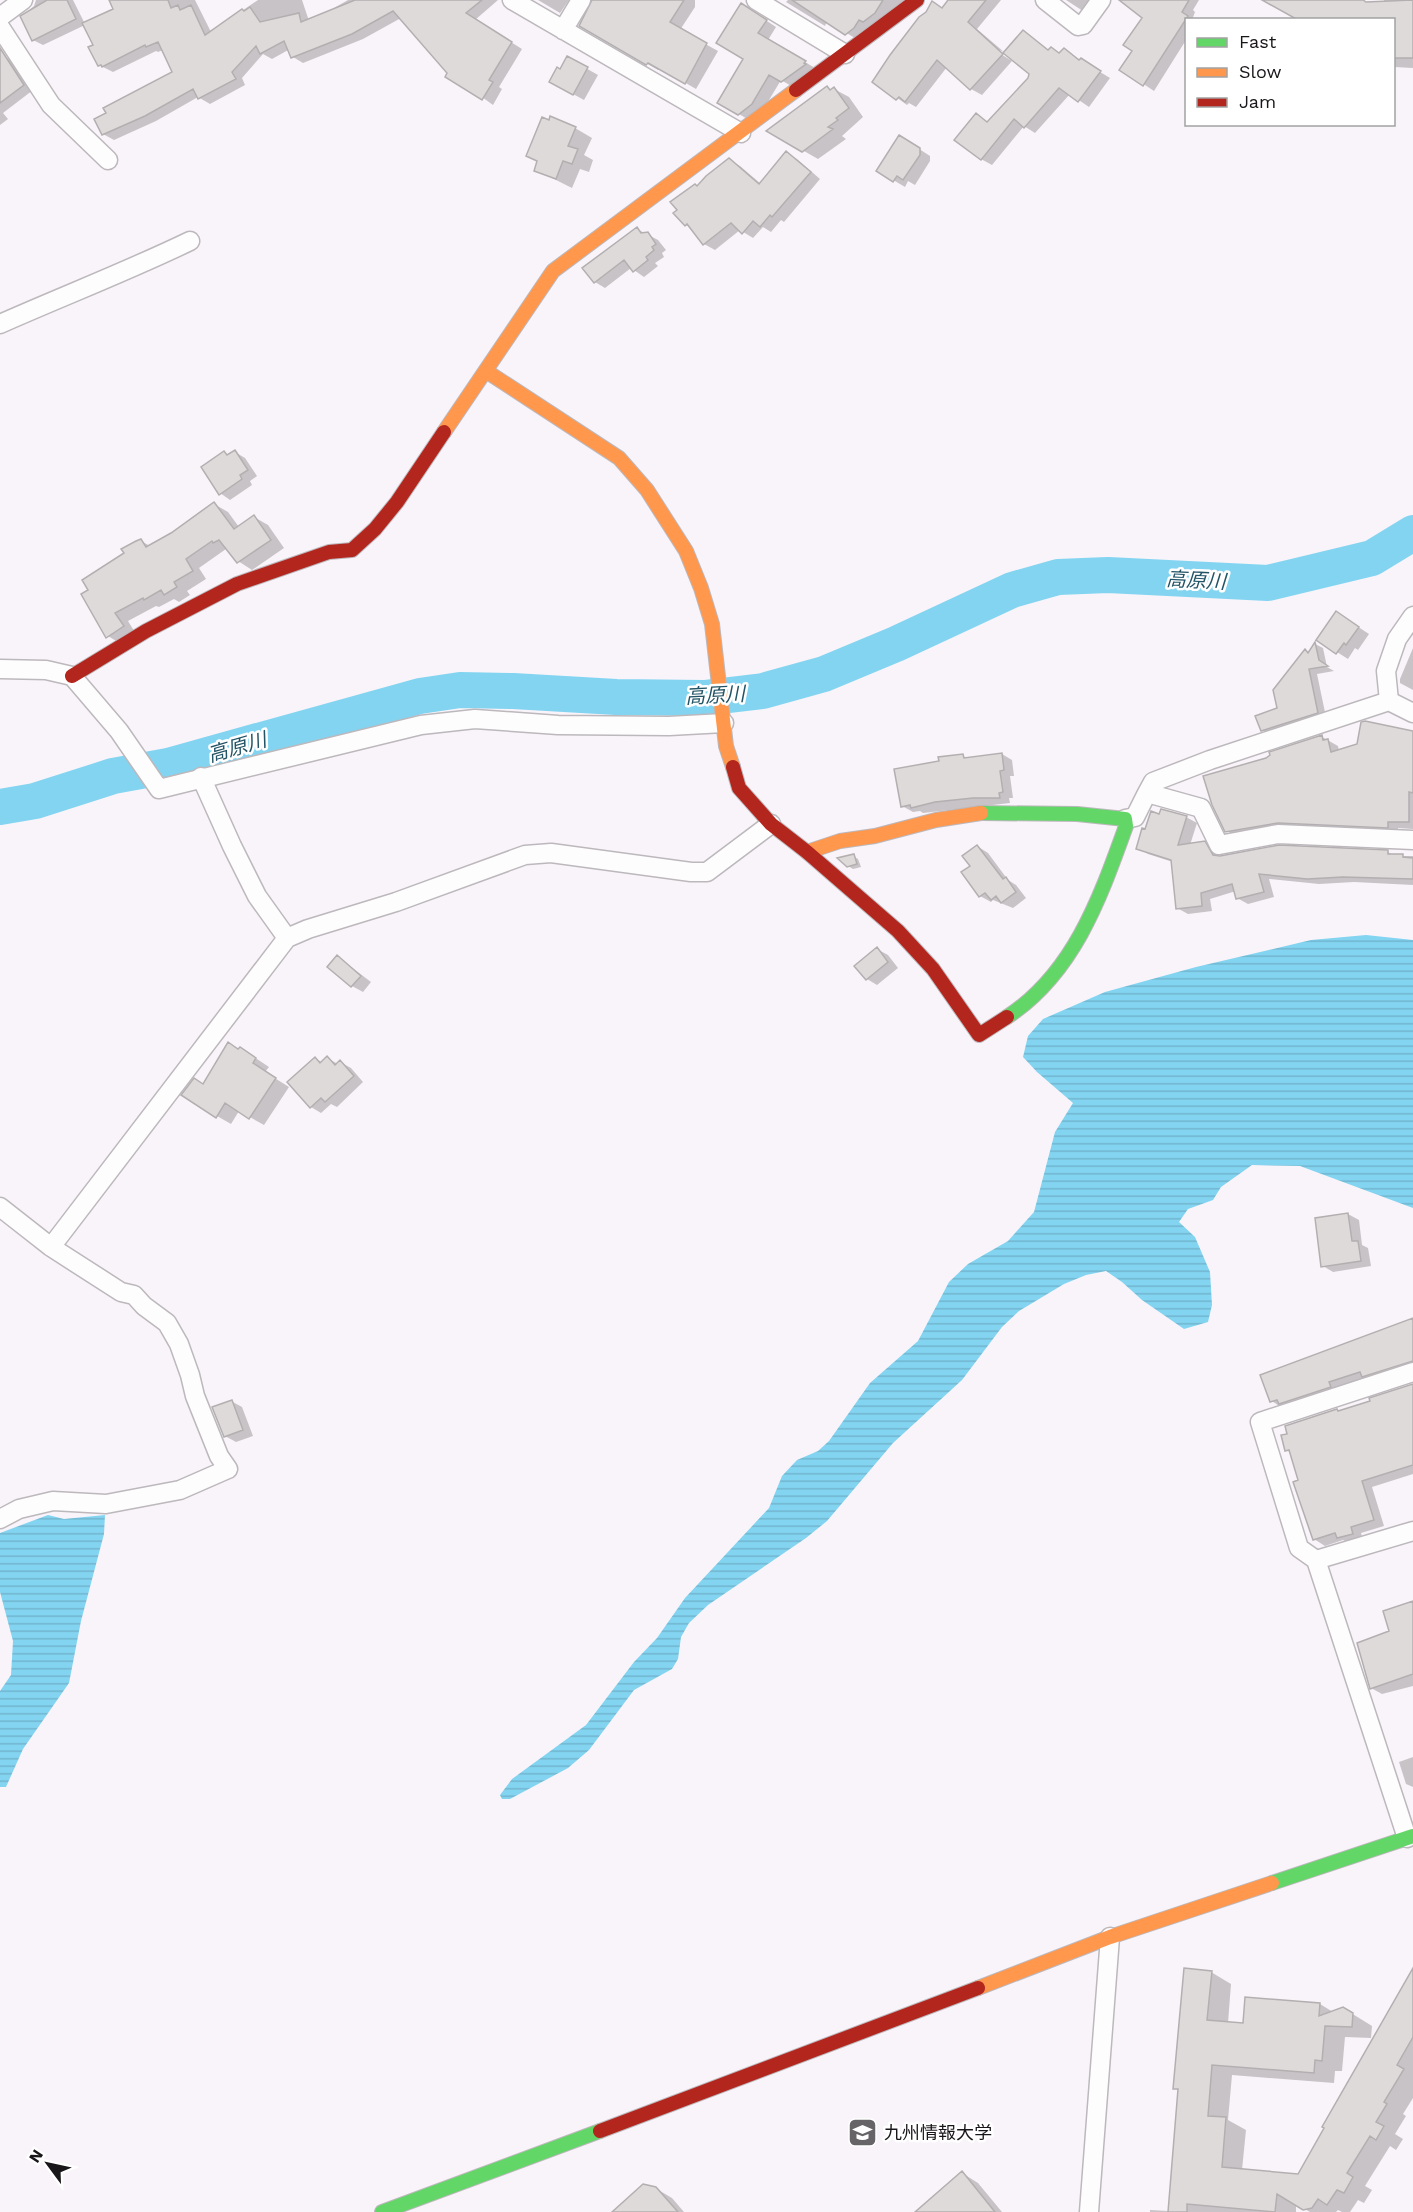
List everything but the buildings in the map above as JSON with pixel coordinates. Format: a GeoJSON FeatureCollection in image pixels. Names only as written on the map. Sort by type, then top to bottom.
{"type":"FeatureCollection","features":[{"type":"Feature","properties":{"kind":"street"},"geometry":{"type":"LineString","coordinates":[[0,17],[23,0]]}},
{"type":"Feature","properties":{"kind":"street"},"geometry":{"type":"LineString","coordinates":[[512,0],[741,133]]}},
{"type":"Feature","properties":{"kind":"street"},"geometry":{"type":"LineString","coordinates":[[563,30],[581,0]]}},
{"type":"Feature","properties":{"kind":"street"},"geometry":{"type":"LineString","coordinates":[[756,0],[845,54]]}},
{"type":"Feature","properties":{"kind":"street"},"geometry":{"type":"LineString","coordinates":[[72,676],[146,631],[237,584],[329,552],[352,550],[375,529],[397,502],[554,271],[917,0]]}},
{"type":"Feature","properties":{"kind":"street"},"geometry":{"type":"LineString","coordinates":[[1045,0],[1078,26],[1083,25],[1101,0]]}},
{"type":"Feature","properties":{"kind":"street"},"geometry":{"type":"LineString","coordinates":[[0,27],[51,105],[108,160]]}},
{"type":"Feature","properties":{"kind":"street"},"geometry":{"type":"LineString","coordinates":[[0,324],[108,276],[135,267],[190,241]]}},
{"type":"Feature","properties":{"kind":"street"},"geometry":{"type":"LineString","coordinates":[[486,371],[619,458],[647,490],[686,551],[701,588],[712,624],[726,746],[739,788],[771,824],[807,852],[905,938],[933,969],[979,1035],[1031,1000],[1060,970],[1074,950],[1091,919],[1126,826],[1125,819]]}},
{"type":"Feature","properties":{"kind":"street"},"geometry":{"type":"LineString","coordinates":[[1389,701],[1386,671],[1397,639],[1413,616]]}},
{"type":"Feature","properties":{"kind":"street"},"geometry":{"type":"LineString","coordinates":[[0,669],[46,670],[72,676],[119,731],[159,789],[421,724],[475,719],[558,725],[669,726],[724,723]]}},
{"type":"Feature","properties":{"kind":"street"},"geometry":{"type":"LineString","coordinates":[[807,852],[840,841],[875,836],[936,820],[983,813],[1077,814],[1125,819],[1135,817],[1153,782],[1210,760],[1389,701],[1413,712]]}},
{"type":"Feature","properties":{"kind":"street"},"geometry":{"type":"LineString","coordinates":[[201,777],[257,896],[287,938]]}},
{"type":"Feature","properties":{"kind":"street"},"geometry":{"type":"LineString","coordinates":[[1147,793],[1201,808],[1219,845],[1278,834],[1413,840]]}},
{"type":"Feature","properties":{"kind":"street"},"geometry":{"type":"LineString","coordinates":[[51,1247],[287,938],[308,929],[396,902],[525,855],[551,853],[691,872],[707,872],[771,824]]}},
{"type":"Feature","properties":{"kind":"street"},"geometry":{"type":"LineString","coordinates":[[0,1208],[51,1247],[121,1292],[134,1295],[144,1306],[167,1323],[179,1344],[195,1396],[219,1456],[228,1468],[180,1490],[106,1504],[53,1501],[19,1509],[0,1519]]}},
{"type":"Feature","properties":{"kind":"street"},"geometry":{"type":"LineString","coordinates":[[382,2212],[732,2082],[1110,1937],[1410,1837],[1316,1560],[1299,1548],[1260,1422],[1413,1372]]}},
{"type":"Feature","properties":{"kind":"street"},"geometry":{"type":"LineString","coordinates":[[1316,1560],[1413,1531]]}},
{"type":"Feature","properties":{"kind":"street"},"geometry":{"type":"LineString","coordinates":[[1089,2212],[1110,1937]]}},
{"type":"Feature","properties":{"kind":"water"},"geometry":{"type":"Polygon","coordinates":[[[1366,935],[1413,940],[1413,1208],[1300,1166],[1252,1165],[1221,1187],[1213,1200],[1188,1209],[1179,1222],[1195,1237],[1210,1272],[1212,1305],[1208,1322],[1184,1329],[1106,1271],[1086,1275],[1064,1284],[1019,1311],[1002,1327],[962,1380],[893,1443],[827,1521],[708,1605],[689,1623],[681,1637],[678,1659],[672,1669],[634,1690],[589,1750],[568,1768],[510,1799],[502,1799],[500,1795],[512,1779],[586,1725],[634,1662],[657,1638],[685,1598],[769,1508],[782,1476],[797,1460],[818,1451],[829,1441],[870,1383],[918,1341],[949,1282],[968,1264],[1008,1241],[1034,1212],[1055,1132],[1073,1103],[1023,1057],[1028,1036],[1043,1019],[1105,992],[1196,967],[1311,940],[1366,935]]]}},
{"type":"Feature","properties":{"kind":"water"},"geometry":{"type":"Polygon","coordinates":[[[48,1515],[64,1519],[105,1515],[104,1534],[81,1621],[69,1683],[23,1749],[6,1787],[0,1787],[0,1691],[11,1675],[13,1641],[0,1592],[0,1533],[48,1515]]]}},
{"type":"Feature","properties":{"kind":"waterway","name":"高原川"},"geometry":{"type":"LineString","coordinates":[[0,807],[35,801],[113,776],[168,766],[420,696],[460,690],[616,697],[704,698],[763,691],[824,674],[896,644],[1012,590],[1058,577],[1108,575],[1268,583],[1372,558],[1413,533]]}},
{"type":"Feature","properties":{"kind":"traffic: fast"},"geometry":{"type":"LineString","coordinates":[[981,813],[1077,814],[1125,819],[1126,826],[1106,880],[1082,932],[1050,979],[1007,1017]]}},
{"type":"Feature","properties":{"kind":"traffic: fast"},"geometry":{"type":"LineString","coordinates":[[1272,1883],[1413,1836]]}},
{"type":"Feature","properties":{"kind":"traffic: fast"},"geometry":{"type":"LineString","coordinates":[[382,2212],[600,2131]]}},
{"type":"Feature","properties":{"kind":"traffic: slow"},"geometry":{"type":"LineString","coordinates":[[444,432],[553,271],[796,90]]}},
{"type":"Feature","properties":{"kind":"traffic: slow"},"geometry":{"type":"LineString","coordinates":[[486,371],[619,458],[647,490],[686,551],[712,624],[726,746],[733,767]]}},
{"type":"Feature","properties":{"kind":"traffic: slow"},"geometry":{"type":"LineString","coordinates":[[807,852],[840,841],[875,836],[936,820],[981,813]]}},
{"type":"Feature","properties":{"kind":"traffic: slow"},"geometry":{"type":"LineString","coordinates":[[978,1988],[1110,1937],[1272,1883]]}},
{"type":"Feature","properties":{"kind":"traffic: jam"},"geometry":{"type":"LineString","coordinates":[[796,90],[917,0]]}},
{"type":"Feature","properties":{"kind":"traffic: jam"},"geometry":{"type":"LineString","coordinates":[[72,676],[146,631],[237,584],[329,552],[352,550],[375,529],[397,502],[444,432]]}},
{"type":"Feature","properties":{"kind":"traffic: jam"},"geometry":{"type":"LineString","coordinates":[[733,767],[739,788],[771,824],[898,931],[933,969],[979,1035],[1007,1017]]}},
{"type":"Feature","properties":{"kind":"traffic: jam"},"geometry":{"type":"LineString","coordinates":[[600,2131],[978,1988]]}},
{"type":"Feature","properties":{"kind":"place","name":"九州情報大学"},"geometry":{"type":"Point","coordinates":[863,2133]}}]}
